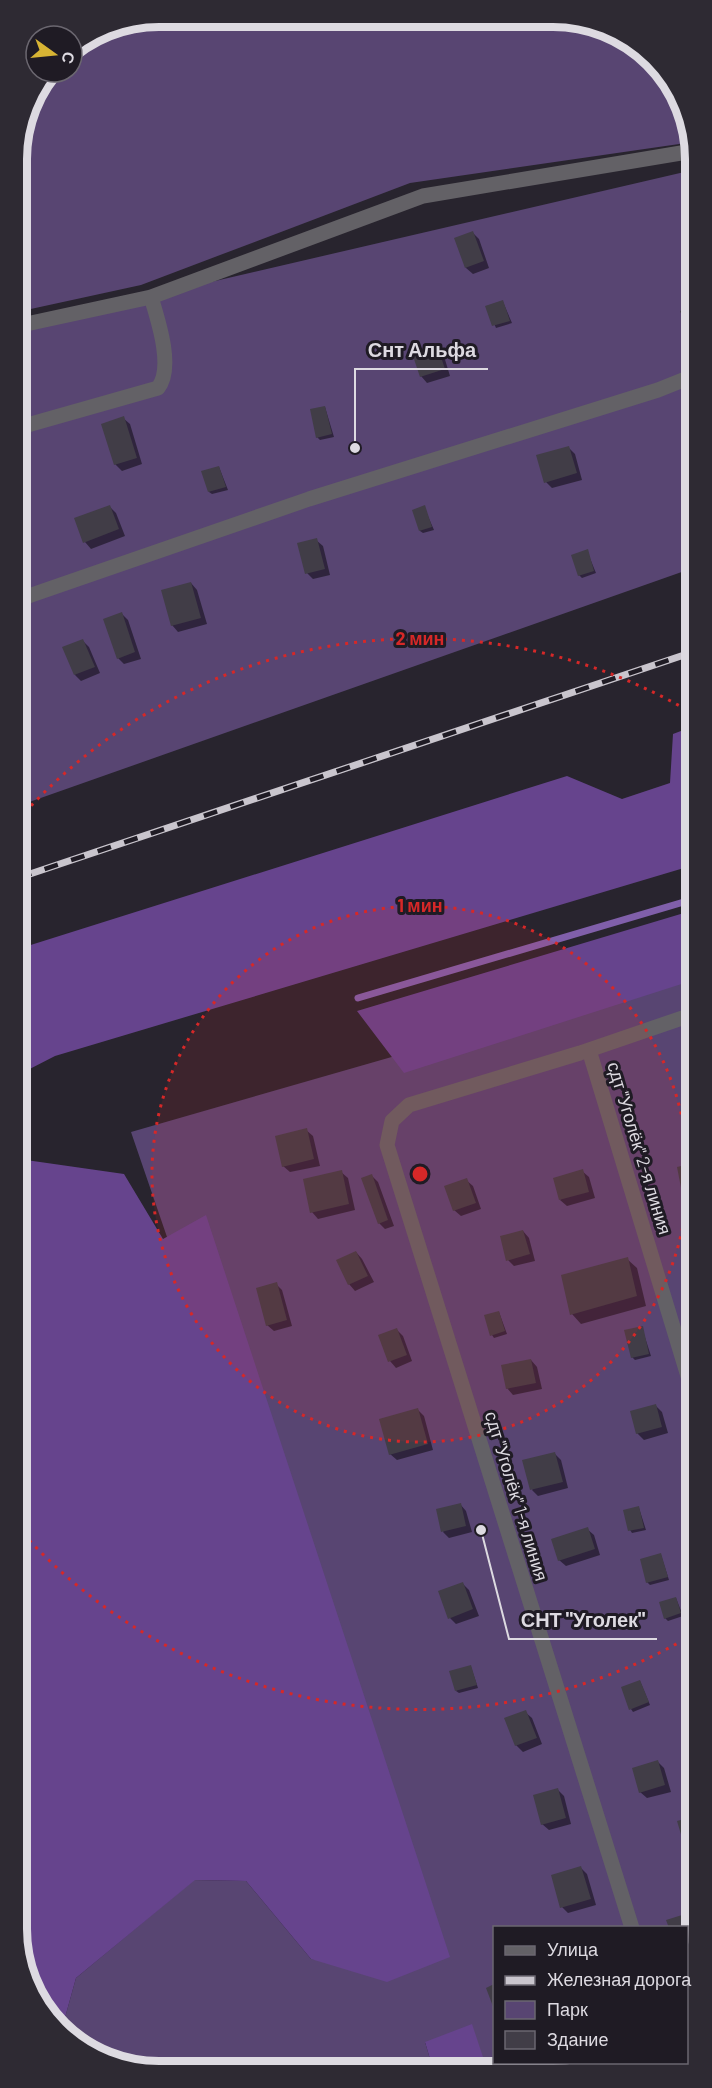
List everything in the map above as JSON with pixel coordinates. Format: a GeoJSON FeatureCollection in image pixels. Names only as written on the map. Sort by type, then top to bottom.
{"type":"FeatureCollection","features":[{"type":"Feature","properties":{"kind":"street"},"geometry":{"type":"LineString","coordinates":[[27,324],[152,297],[423,196],[685,152]]}},
{"type":"Feature","properties":{"kind":"street"},"geometry":{"type":"LineString","coordinates":[[27,425],[158,388],[165,374],[165,360],[152,297]]}},
{"type":"Feature","properties":{"kind":"street"},"geometry":{"type":"LineString","coordinates":[[27,597],[309,499],[658,390],[685,379]]}},
{"type":"Feature","properties":{"kind":"street"},"geometry":{"type":"LineString","coordinates":[[589,1050],[685,1017]]}},
{"type":"Feature","properties":{"kind":"street","name":"сдт \"Уголёк\" 1-я линия"},"geometry":{"type":"LineString","coordinates":[[589,1050],[409,1105],[392,1121],[387,1145],[631,1926]]}},
{"type":"Feature","properties":{"kind":"street","name":"сдт \"Уголёк\" 2-я линия"},"geometry":{"type":"LineString","coordinates":[[589,1050],[685,1366]]}},
{"type":"Feature","properties":{"kind":"green space"},"geometry":{"type":"Polygon","coordinates":[[[141,28],[571,28],[596,34],[627,49],[658,78],[675,108],[684,143],[410,183],[141,285],[27,310],[27,150],[31,125],[50,84],[84,84],[84,50],[116,34],[141,28]]]}},
{"type":"Feature","properties":{"kind":"green space"},"geometry":{"type":"Polygon","coordinates":[[[685,172],[685,571],[27,803],[27,325],[685,172]]]}},
{"type":"Feature","properties":{"kind":"green space"},"geometry":{"type":"Polygon","coordinates":[[[685,973],[685,1926],[493,1926],[493,2061],[444,2061],[425,2042],[431,2061],[150,2061],[108,2051],[78,2034],[64,2020],[76,1978],[194,1880],[246,1881],[311,1959],[418,1969],[131,1132],[685,973]]]}},
{"type":"Feature","properties":{"kind":"shaded area"},"geometry":{"type":"Polygon","coordinates":[[[685,729],[685,868],[55,1056],[27,1070],[27,946],[567,776],[622,799],[670,783],[673,734],[685,729]]]}},
{"type":"Feature","properties":{"kind":"shaded area"},"geometry":{"type":"Polygon","coordinates":[[[685,913],[685,983],[404,1073],[357,1011],[685,913]]]}},
{"type":"Feature","properties":{"kind":"shaded area"},"geometry":{"type":"Polygon","coordinates":[[[27,1160],[124,1174],[163,1239],[206,1215],[450,1957],[387,1982],[311,1959],[246,1881],[195,1880],[76,1978],[64,2020],[49,2003],[41,1988],[34,1972],[28,1947],[27,1160]]]}},
{"type":"Feature","properties":{"kind":"shaded area"},"geometry":{"type":"Polygon","coordinates":[[[472,2024],[484,2061],[431,2061],[425,2042],[472,2024]]]}},
{"type":"Feature","properties":{"kind":"building"},"geometry":{"type":"Polygon","coordinates":[[[473,231],[484,261],[465,268],[454,238],[473,231]]]}},
{"type":"Feature","properties":{"kind":"building"},"geometry":{"type":"Polygon","coordinates":[[[503,300],[510,321],[492,326],[485,306],[503,300]]]}},
{"type":"Feature","properties":{"kind":"building"},"geometry":{"type":"Polygon","coordinates":[[[685,309],[685,324],[680,311],[685,309]]]}},
{"type":"Feature","properties":{"kind":"building"},"geometry":{"type":"Polygon","coordinates":[[[437,345],[445,369],[420,377],[412,353],[437,345]]]}},
{"type":"Feature","properties":{"kind":"building"},"geometry":{"type":"Polygon","coordinates":[[[325,406],[332,434],[316,438],[310,409],[325,406]]]}},
{"type":"Feature","properties":{"kind":"building"},"geometry":{"type":"Polygon","coordinates":[[[124,416],[137,458],[114,465],[101,424],[124,416]]]}},
{"type":"Feature","properties":{"kind":"building"},"geometry":{"type":"Polygon","coordinates":[[[569,446],[577,473],[544,483],[536,455],[569,446]]]}},
{"type":"Feature","properties":{"kind":"building"},"geometry":{"type":"Polygon","coordinates":[[[219,466],[226,487],[208,492],[201,471],[219,466]]]}},
{"type":"Feature","properties":{"kind":"building"},"geometry":{"type":"Polygon","coordinates":[[[110,505],[119,529],[83,543],[74,518],[110,505]]]}},
{"type":"Feature","properties":{"kind":"building"},"geometry":{"type":"Polygon","coordinates":[[[425,505],[432,527],[419,531],[412,510],[425,505]]]}},
{"type":"Feature","properties":{"kind":"building"},"geometry":{"type":"Polygon","coordinates":[[[317,538],[325,569],[305,574],[297,543],[317,538]]]}},
{"type":"Feature","properties":{"kind":"building"},"geometry":{"type":"Polygon","coordinates":[[[588,549],[594,571],[578,576],[571,555],[588,549]]]}},
{"type":"Feature","properties":{"kind":"building"},"geometry":{"type":"Polygon","coordinates":[[[191,582],[201,618],[171,626],[161,590],[191,582]]]}},
{"type":"Feature","properties":{"kind":"building"},"geometry":{"type":"Polygon","coordinates":[[[122,612],[135,652],[117,659],[103,619],[122,612]]]}},
{"type":"Feature","properties":{"kind":"building"},"geometry":{"type":"Polygon","coordinates":[[[83,639],[95,667],[74,675],[62,647],[83,639]]]}},
{"type":"Feature","properties":{"kind":"building"},"geometry":{"type":"Polygon","coordinates":[[[307,1128],[314,1159],[282,1167],[275,1136],[307,1128]]]}},
{"type":"Feature","properties":{"kind":"building"},"geometry":{"type":"Polygon","coordinates":[[[685,1165],[685,1198],[683,1198],[677,1167],[685,1165]]]}},
{"type":"Feature","properties":{"kind":"building"},"geometry":{"type":"Polygon","coordinates":[[[583,1169],[589,1192],[559,1200],[553,1178],[583,1169]]]}},
{"type":"Feature","properties":{"kind":"building"},"geometry":{"type":"Polygon","coordinates":[[[342,1170],[349,1204],[310,1213],[303,1179],[342,1170]]]}},
{"type":"Feature","properties":{"kind":"building"},"geometry":{"type":"Polygon","coordinates":[[[372,1174],[388,1220],[378,1224],[361,1178],[372,1174]]]}},
{"type":"Feature","properties":{"kind":"building"},"geometry":{"type":"Polygon","coordinates":[[[467,1178],[476,1203],[453,1211],[444,1186],[467,1178]]]}},
{"type":"Feature","properties":{"kind":"building"},"geometry":{"type":"Polygon","coordinates":[[[523,1230],[530,1254],[506,1261],[500,1236],[523,1230]]]}},
{"type":"Feature","properties":{"kind":"building"},"geometry":{"type":"Polygon","coordinates":[[[356,1251],[368,1276],[348,1285],[336,1260],[356,1251]]]}},
{"type":"Feature","properties":{"kind":"building"},"geometry":{"type":"Polygon","coordinates":[[[628,1257],[637,1296],[570,1315],[561,1275],[628,1257]]]}},
{"type":"Feature","properties":{"kind":"building"},"geometry":{"type":"Polygon","coordinates":[[[277,1282],[287,1320],[266,1326],[256,1288],[277,1282]]]}},
{"type":"Feature","properties":{"kind":"building"},"geometry":{"type":"Polygon","coordinates":[[[499,1311],[505,1331],[490,1336],[484,1315],[499,1311]]]}},
{"type":"Feature","properties":{"kind":"building"},"geometry":{"type":"Polygon","coordinates":[[[643,1326],[649,1354],[631,1358],[624,1330],[643,1326]]]}},
{"type":"Feature","properties":{"kind":"building"},"geometry":{"type":"Polygon","coordinates":[[[397,1328],[407,1355],[388,1362],[378,1335],[397,1328]]]}},
{"type":"Feature","properties":{"kind":"building"},"geometry":{"type":"Polygon","coordinates":[[[531,1359],[536,1383],[506,1389],[501,1365],[531,1359]]]}},
{"type":"Feature","properties":{"kind":"building"},"geometry":{"type":"Polygon","coordinates":[[[656,1404],[662,1427],[636,1434],[630,1411],[656,1404]]]}},
{"type":"Feature","properties":{"kind":"building"},"geometry":{"type":"Polygon","coordinates":[[[418,1408],[428,1444],[389,1455],[379,1419],[418,1408]]]}},
{"type":"Feature","properties":{"kind":"building"},"geometry":{"type":"Polygon","coordinates":[[[555,1452],[563,1482],[530,1490],[522,1460],[555,1452]]]}},
{"type":"Feature","properties":{"kind":"building"},"geometry":{"type":"Polygon","coordinates":[[[461,1503],[466,1526],[441,1532],[436,1509],[461,1503]]]}},
{"type":"Feature","properties":{"kind":"building"},"geometry":{"type":"Polygon","coordinates":[[[639,1506],[644,1528],[628,1531],[623,1510],[639,1506]]]}},
{"type":"Feature","properties":{"kind":"building"},"geometry":{"type":"Polygon","coordinates":[[[588,1527],[595,1549],[558,1561],[551,1539],[588,1527]]]}},
{"type":"Feature","properties":{"kind":"building"},"geometry":{"type":"Polygon","coordinates":[[[661,1553],[668,1577],[646,1583],[640,1559],[661,1553]]]}},
{"type":"Feature","properties":{"kind":"building"},"geometry":{"type":"Polygon","coordinates":[[[463,1582],[473,1609],[448,1619],[438,1591],[463,1582]]]}},
{"type":"Feature","properties":{"kind":"building"},"geometry":{"type":"Polygon","coordinates":[[[676,1597],[681,1613],[664,1619],[659,1602],[676,1597]]]}},
{"type":"Feature","properties":{"kind":"building"},"geometry":{"type":"Polygon","coordinates":[[[471,1665],[477,1685],[455,1691],[449,1671],[471,1665]]]}},
{"type":"Feature","properties":{"kind":"building"},"geometry":{"type":"Polygon","coordinates":[[[640,1680],[649,1702],[629,1710],[621,1687],[640,1680]]]}},
{"type":"Feature","properties":{"kind":"building"},"geometry":{"type":"Polygon","coordinates":[[[526,1710],[537,1738],[515,1746],[504,1718],[526,1710]]]}},
{"type":"Feature","properties":{"kind":"building"},"geometry":{"type":"Polygon","coordinates":[[[658,1760],[665,1785],[639,1793],[632,1768],[658,1760]]]}},
{"type":"Feature","properties":{"kind":"building"},"geometry":{"type":"Polygon","coordinates":[[[558,1788],[566,1818],[541,1825],[533,1795],[558,1788]]]}},
{"type":"Feature","properties":{"kind":"building"},"geometry":{"type":"Polygon","coordinates":[[[685,1819],[685,1848],[677,1821],[685,1819]]]}},
{"type":"Feature","properties":{"kind":"building"},"geometry":{"type":"Polygon","coordinates":[[[581,1866],[591,1899],[560,1908],[551,1875],[581,1866]]]}},
{"type":"Feature","properties":{"kind":"building"},"geometry":{"type":"Polygon","coordinates":[[[685,1914],[685,1926],[668,1926],[666,1920],[685,1914]]]}},
{"type":"Feature","properties":{"kind":"building"},"geometry":{"type":"Polygon","coordinates":[[[493,1984],[493,2006],[486,1988],[493,1984]]]}},
{"type":"Feature","properties":{"kind":"waterway"},"geometry":{"type":"LineString","coordinates":[[358,998],[685,902]]}},
{"type":"Feature","properties":{"kind":"railway"},"geometry":{"type":"LineString","coordinates":[[27,875],[685,655]]}},
{"type":"Feature","properties":{"kind":"place","name":"Снт Альфа"},"geometry":{"type":"Point","coordinates":[355,448]}},
{"type":"Feature","properties":{"kind":"place","name":"СНТ \"Уголек\""},"geometry":{"type":"Point","coordinates":[481,1530]}}]}
